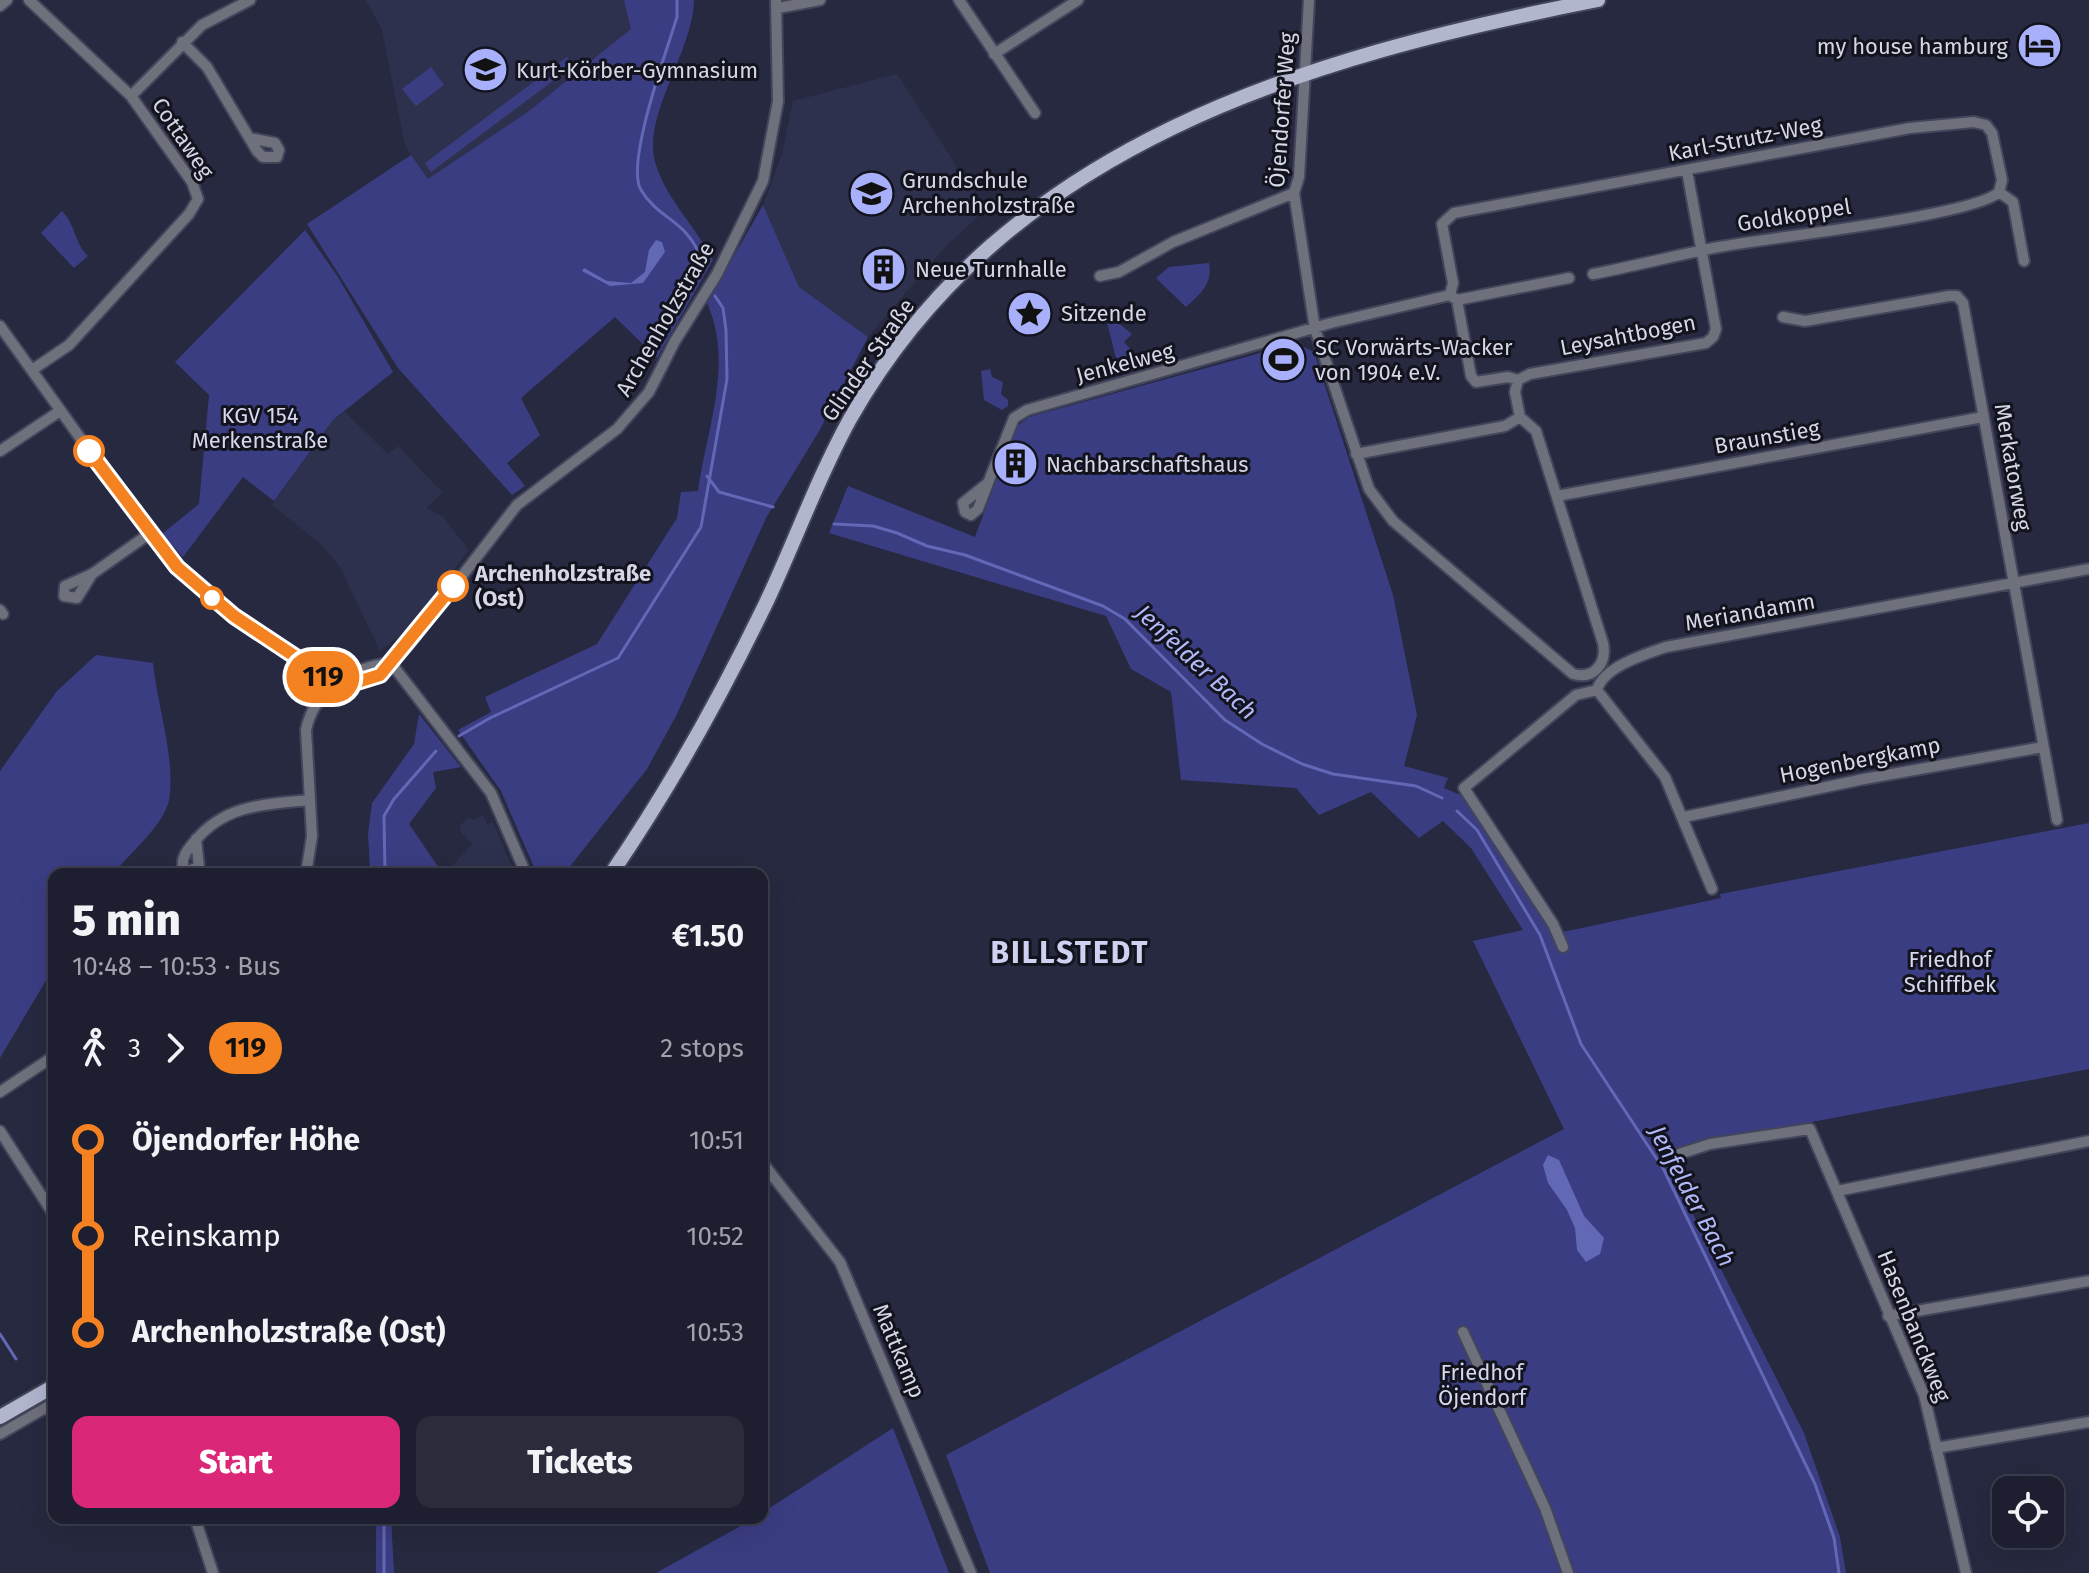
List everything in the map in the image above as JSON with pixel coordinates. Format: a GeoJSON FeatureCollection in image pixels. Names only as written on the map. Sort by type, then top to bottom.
{"type":"FeatureCollection","features":[{"type":"Feature","properties":{"kind":"main road","name":"Glinder Straße"},"geometry":{"type":"LineString","coordinates":[[615,868],[678,770],[736,663],[848,424],[882,370],[929,309],[970,265],[1019,221],[1105,162],[1191,117],[1305,73],[1598,0]]}},
{"type":"Feature","properties":{"kind":"main road"},"geometry":{"type":"LineString","coordinates":[[0,1417],[48,1389]]}},
{"type":"Feature","properties":{"kind":"street"},"geometry":{"type":"LineString","coordinates":[[0,6],[7,0]]}},
{"type":"Feature","properties":{"kind":"street","name":"Cottaweg"},"geometry":{"type":"LineString","coordinates":[[29,0],[131,96],[192,182],[198,199],[189,214],[69,345],[32,370]]}},
{"type":"Feature","properties":{"kind":"street"},"geometry":{"type":"LineString","coordinates":[[131,96],[202,25],[250,0]]}},
{"type":"Feature","properties":{"kind":"street"},"geometry":{"type":"LineString","coordinates":[[777,4],[820,0]]}},
{"type":"Feature","properties":{"kind":"street"},"geometry":{"type":"LineString","coordinates":[[959,0],[1035,113]]}},
{"type":"Feature","properties":{"kind":"street"},"geometry":{"type":"LineString","coordinates":[[994,54],[1078,0]]}},
{"type":"Feature","properties":{"kind":"street","name":"Öjendorfer Weg"},"geometry":{"type":"LineString","coordinates":[[1309,0],[1294,193],[1315,329],[1369,489],[1393,521],[1573,674],[1585,676],[1597,669],[1605,658],[1603,643],[1557,496]]}},
{"type":"Feature","properties":{"kind":"street","name":"Archenholzstraße"},"geometry":{"type":"LineString","coordinates":[[333,684],[341,687],[380,675],[517,505],[617,429],[649,392],[675,341],[717,274],[763,181],[778,101],[777,4]]}},
{"type":"Feature","properties":{"kind":"street"},"geometry":{"type":"LineString","coordinates":[[182,42],[207,67],[250,138]]}},
{"type":"Feature","properties":{"kind":"street","name":"Karl-Strutz-Weg"},"geometry":{"type":"LineString","coordinates":[[1454,297],[1442,224],[1446,217],[1910,128],[1974,122],[1986,125],[1992,133],[2002,180],[1999,192],[2013,202],[2024,261]]}},
{"type":"Feature","properties":{"kind":"street","name":"Leysahtbogen"},"geometry":{"type":"LineString","coordinates":[[1454,297],[1473,380],[1482,382],[1508,377],[1518,380],[1530,374],[1706,343],[1716,329],[1687,171]]}},
{"type":"Feature","properties":{"kind":"street","name":"Goldkoppel"},"geometry":{"type":"LineString","coordinates":[[1593,274],[1704,251],[1952,208],[1990,199],[1999,192]]}},
{"type":"Feature","properties":{"kind":"street"},"geometry":{"type":"LineString","coordinates":[[1100,276],[1119,272],[1173,242],[1294,193]]}},
{"type":"Feature","properties":{"kind":"street"},"geometry":{"type":"LineString","coordinates":[[1315,329],[1454,297],[1569,278]]}},
{"type":"Feature","properties":{"kind":"street","name":"Merkatorweg"},"geometry":{"type":"LineString","coordinates":[[1783,317],[1805,321],[1957,296],[1963,303],[2057,820]]}},
{"type":"Feature","properties":{"kind":"street"},"geometry":{"type":"LineString","coordinates":[[0,326],[149,534],[177,567],[225,609],[333,684],[309,718],[306,730],[312,846],[307,868]]}},
{"type":"Feature","properties":{"kind":"street","name":"Jenkelweg"},"geometry":{"type":"LineString","coordinates":[[988,483],[1011,425],[1020,413],[1315,329]]}},
{"type":"Feature","properties":{"kind":"street"},"geometry":{"type":"LineString","coordinates":[[1518,380],[1515,392],[1520,417],[1536,431],[1557,496]]}},
{"type":"Feature","properties":{"kind":"street"},"geometry":{"type":"LineString","coordinates":[[0,451],[60,411]]}},
{"type":"Feature","properties":{"kind":"street"},"geometry":{"type":"LineString","coordinates":[[1356,454],[1505,426],[1520,417]]}},
{"type":"Feature","properties":{"kind":"street","name":"Braunstieg"},"geometry":{"type":"LineString","coordinates":[[1557,496],[1983,417]]}},
{"type":"Feature","properties":{"kind":"street"},"geometry":{"type":"LineString","coordinates":[[92,574],[149,534]]}},
{"type":"Feature","properties":{"kind":"street","name":"Meriandamm"},"geometry":{"type":"LineString","coordinates":[[1563,947],[1553,924],[1464,788],[1576,695],[1597,690],[1599,683],[1616,670],[1666,647],[2089,569]]}},
{"type":"Feature","properties":{"kind":"street"},"geometry":{"type":"LineString","coordinates":[[391,663],[491,793],[523,868]]}},
{"type":"Feature","properties":{"kind":"street"},"geometry":{"type":"LineString","coordinates":[[1597,690],[1654,761],[1684,817],[1712,889]]}},
{"type":"Feature","properties":{"kind":"street","name":"Hogenbergkamp"},"geometry":{"type":"LineString","coordinates":[[1684,817],[1849,782],[2043,747]]}},
{"type":"Feature","properties":{"kind":"street"},"geometry":{"type":"LineString","coordinates":[[196,839],[220,818],[234,811],[310,800]]}},
{"type":"Feature","properties":{"kind":"street"},"geometry":{"type":"LineString","coordinates":[[0,1092],[48,1060]]}},
{"type":"Feature","properties":{"kind":"street","name":"Hasenbanckweg"},"geometry":{"type":"LineString","coordinates":[[1679,1154],[1710,1144],[1810,1129],[1924,1395],[1966,1573]]}},
{"type":"Feature","properties":{"kind":"street"},"geometry":{"type":"LineString","coordinates":[[0,1131],[48,1206]]}},
{"type":"Feature","properties":{"kind":"street"},"geometry":{"type":"LineString","coordinates":[[1837,1191],[2089,1141]]}},
{"type":"Feature","properties":{"kind":"street","name":"Mattkamp"},"geometry":{"type":"LineString","coordinates":[[768,1170],[840,1262],[971,1573]]}},
{"type":"Feature","properties":{"kind":"street"},"geometry":{"type":"LineString","coordinates":[[1888,1316],[2089,1281]]}},
{"type":"Feature","properties":{"kind":"street"},"geometry":{"type":"LineString","coordinates":[[1463,1332],[1545,1508],[1568,1573]]}},
{"type":"Feature","properties":{"kind":"street"},"geometry":{"type":"LineString","coordinates":[[0,1434],[48,1406]]}},
{"type":"Feature","properties":{"kind":"street"},"geometry":{"type":"LineString","coordinates":[[1936,1448],[2089,1422]]}},
{"type":"Feature","properties":{"kind":"street"},"geometry":{"type":"LineString","coordinates":[[197,1524],[213,1573]]}},
{"type":"Feature","properties":{"kind":"shaded area","name":"Kurt-Körber-Gymnasium"},"geometry":{"type":"Polygon","coordinates":[[[366,0],[624,0],[632,29],[529,111],[427,180],[405,145],[382,30],[366,0]]]}},
{"type":"Feature","properties":{"kind":"shaded area","name":"Grundschule Archenholzstraße"},"geometry":{"type":"Polygon","coordinates":[[[897,74],[985,210],[945,247],[868,337],[799,287],[763,205],[782,154],[793,101],[897,74]]]}},
{"type":"Feature","properties":{"kind":"shaded area"},"geometry":{"type":"Polygon","coordinates":[[[345,412],[388,454],[398,446],[443,493],[426,508],[442,516],[469,550],[407,630],[380,651],[340,567],[322,545],[272,505],[333,420],[345,412]]]}},
{"type":"Feature","properties":{"kind":"shaded area"},"geometry":{"type":"Polygon","coordinates":[[[483,815],[487,824],[493,822],[512,868],[450,868],[472,844],[460,831],[468,817],[473,820],[483,815]]]}},
{"type":"Feature","properties":{"kind":"green space"},"geometry":{"type":"Polygon","coordinates":[[[624,0],[694,0],[685,41],[655,126],[653,146],[656,165],[667,190],[713,260],[657,358],[615,317],[521,398],[540,435],[507,463],[525,486],[512,495],[398,368],[307,224],[411,155],[428,179],[529,111],[631,29],[624,0]]]}},
{"type":"Feature","properties":{"kind":"green space"},"geometry":{"type":"Polygon","coordinates":[[[567,57],[573,66],[431,172],[425,163],[567,57]]]}},
{"type":"Feature","properties":{"kind":"green space"},"geometry":{"type":"Polygon","coordinates":[[[431,67],[444,85],[416,106],[402,89],[431,67]]]}},
{"type":"Feature","properties":{"kind":"green space"},"geometry":{"type":"Polygon","coordinates":[[[763,205],[799,287],[868,337],[818,433],[766,518],[676,716],[647,769],[569,868],[534,868],[501,791],[458,730],[491,712],[485,697],[597,644],[677,518],[681,492],[698,491],[718,372],[715,326],[707,303],[763,205]]]}},
{"type":"Feature","properties":{"kind":"green space"},"geometry":{"type":"Polygon","coordinates":[[[62,211],[88,256],[74,268],[41,233],[62,211]]]}},
{"type":"Feature","properties":{"kind":"green space","name":"KGV 154 Merkenstraße"},"geometry":{"type":"Polygon","coordinates":[[[305,230],[338,277],[393,372],[333,420],[274,501],[243,477],[183,557],[162,534],[199,504],[209,395],[175,362],[305,230]]]}},
{"type":"Feature","properties":{"kind":"green space"},"geometry":{"type":"Polygon","coordinates":[[[1209,263],[1207,283],[1186,307],[1156,278],[1169,267],[1209,263]]]}},
{"type":"Feature","properties":{"kind":"green space"},"geometry":{"type":"Polygon","coordinates":[[[1115,312],[1116,321],[1132,334],[1124,342],[1133,352],[1132,358],[1124,363],[1117,362],[1105,314],[1115,312]]]}},
{"type":"Feature","properties":{"kind":"green space"},"geometry":{"type":"Polygon","coordinates":[[[1296,343],[1314,352],[1393,595],[1417,715],[1404,766],[1448,778],[1444,788],[1468,798],[1554,934],[1721,898],[1720,894],[2089,823],[2089,1069],[1661,1151],[1804,1433],[1840,1537],[1846,1573],[990,1573],[946,1455],[1564,1129],[1473,941],[1523,930],[1471,848],[1443,821],[1419,838],[1371,792],[1319,815],[1296,788],[1181,780],[1171,692],[1131,669],[1106,616],[829,533],[848,486],[975,537],[1016,427],[1029,417],[1296,343]]]}},
{"type":"Feature","properties":{"kind":"green space"},"geometry":{"type":"Polygon","coordinates":[[[990,369],[992,377],[1003,382],[1001,394],[1008,400],[1008,406],[1002,410],[984,400],[981,371],[990,369]]]}},
{"type":"Feature","properties":{"kind":"green space"},"geometry":{"type":"Polygon","coordinates":[[[96,655],[153,663],[170,767],[169,800],[153,829],[118,868],[48,868],[48,977],[0,1058],[0,771],[57,691],[96,655]]]}},
{"type":"Feature","properties":{"kind":"green space"},"geometry":{"type":"Polygon","coordinates":[[[419,714],[461,767],[433,772],[436,788],[409,824],[439,868],[370,868],[368,834],[372,803],[414,744],[419,714]]]}},
{"type":"Feature","properties":{"kind":"green space"},"geometry":{"type":"Polygon","coordinates":[[[893,1428],[949,1573],[656,1573],[744,1524],[768,1524],[768,1509],[893,1428]]]}},
{"type":"Feature","properties":{"kind":"green space"},"geometry":{"type":"Polygon","coordinates":[[[376,1524],[391,1524],[394,1573],[376,1573],[376,1524]]]}},
{"type":"Feature","properties":{"kind":"water"},"geometry":{"type":"Polygon","coordinates":[[[656,240],[662,242],[665,252],[643,283],[610,286],[582,271],[584,268],[607,281],[631,283],[645,272],[649,250],[656,240]]]}},
{"type":"Feature","properties":{"kind":"water"},"geometry":{"type":"Polygon","coordinates":[[[1548,1155],[1559,1160],[1584,1216],[1604,1238],[1600,1254],[1586,1262],[1577,1250],[1575,1228],[1567,1210],[1548,1183],[1543,1165],[1548,1155]]]}},
{"type":"Feature","properties":{"kind":"waterway"},"geometry":{"type":"LineString","coordinates":[[677,0],[677,17],[643,133],[638,176],[641,190],[648,200],[688,235],[701,258]]}},
{"type":"Feature","properties":{"kind":"waterway"},"geometry":{"type":"LineString","coordinates":[[459,736],[490,718],[618,658],[701,527],[727,379],[723,308],[715,296]]}},
{"type":"Feature","properties":{"kind":"waterway","name":"Jenfelder Bach"},"geometry":{"type":"LineString","coordinates":[[707,476],[719,492],[773,507]]}},
{"type":"Feature","properties":{"kind":"waterway","name":"Jenfelder Bach"},"geometry":{"type":"LineString","coordinates":[[834,524],[873,526],[897,533],[1103,606],[1125,619],[1225,720],[1262,744],[1302,764],[1333,774],[1416,786],[1442,798]]}},
{"type":"Feature","properties":{"kind":"waterway"},"geometry":{"type":"LineString","coordinates":[[385,868],[384,816],[394,799],[436,751]]}},
{"type":"Feature","properties":{"kind":"waterway","name":"Jenfelder Bach"},"geometry":{"type":"LineString","coordinates":[[1457,811],[1477,830],[1540,935],[1581,1044],[1664,1170],[1815,1484],[1834,1538],[1839,1573]]}},
{"type":"Feature","properties":{"kind":"waterway"},"geometry":{"type":"LineString","coordinates":[[0,1334],[16,1359]]}},
{"type":"Feature","properties":{"kind":"waterway"},"geometry":{"type":"LineString","coordinates":[[384,1524],[384,1573]]}},
{"type":"Feature","properties":{"kind":"bus line","name":"119"},"geometry":{"type":"LineString","coordinates":[[89,451],[177,567],[234,616],[341,687],[380,675],[410,643],[453,586]]}},
{"type":"Feature","properties":{"kind":"place","name":"my house hamburg"},"geometry":{"type":"Point","coordinates":[2039,46]}},
{"type":"Feature","properties":{"kind":"place","name":"Kurt-Körber-Gymnasium"},"geometry":{"type":"Point","coordinates":[485,70]}},
{"type":"Feature","properties":{"kind":"place","name":"Grundschule Archenholzstraße"},"geometry":{"type":"Point","coordinates":[871,193]}},
{"type":"Feature","properties":{"kind":"place","name":"Neue Turnhalle"},"geometry":{"type":"Point","coordinates":[884,269]}},
{"type":"Feature","properties":{"kind":"place","name":"Sitzende"},"geometry":{"type":"Point","coordinates":[1030,313]}},
{"type":"Feature","properties":{"kind":"place","name":"SC Vorwärts-Wacker von 1904 e.V."},"geometry":{"type":"Point","coordinates":[1284,360]}},
{"type":"Feature","properties":{"kind":"place","name":"Nachbarschaftshaus"},"geometry":{"type":"Point","coordinates":[1015,464]}},
{"type":"Feature","properties":{"kind":"place","name":"Archenholzstraße (Ost)"},"geometry":{"type":"Point","coordinates":[453,586]}},
{"type":"Feature","properties":{"kind":"district","name":"BILLSTEDT"},"geometry":{"type":"Point","coordinates":[1070,953]}},
{"type":"Feature","properties":{"kind":"park label","name":"Friedhof Schiffbek"},"geometry":{"type":"Point","coordinates":[1950,972]}},
{"type":"Feature","properties":{"kind":"park label","name":"Friedhof Öjendorf"},"geometry":{"type":"Point","coordinates":[1482,1384]}}]}
